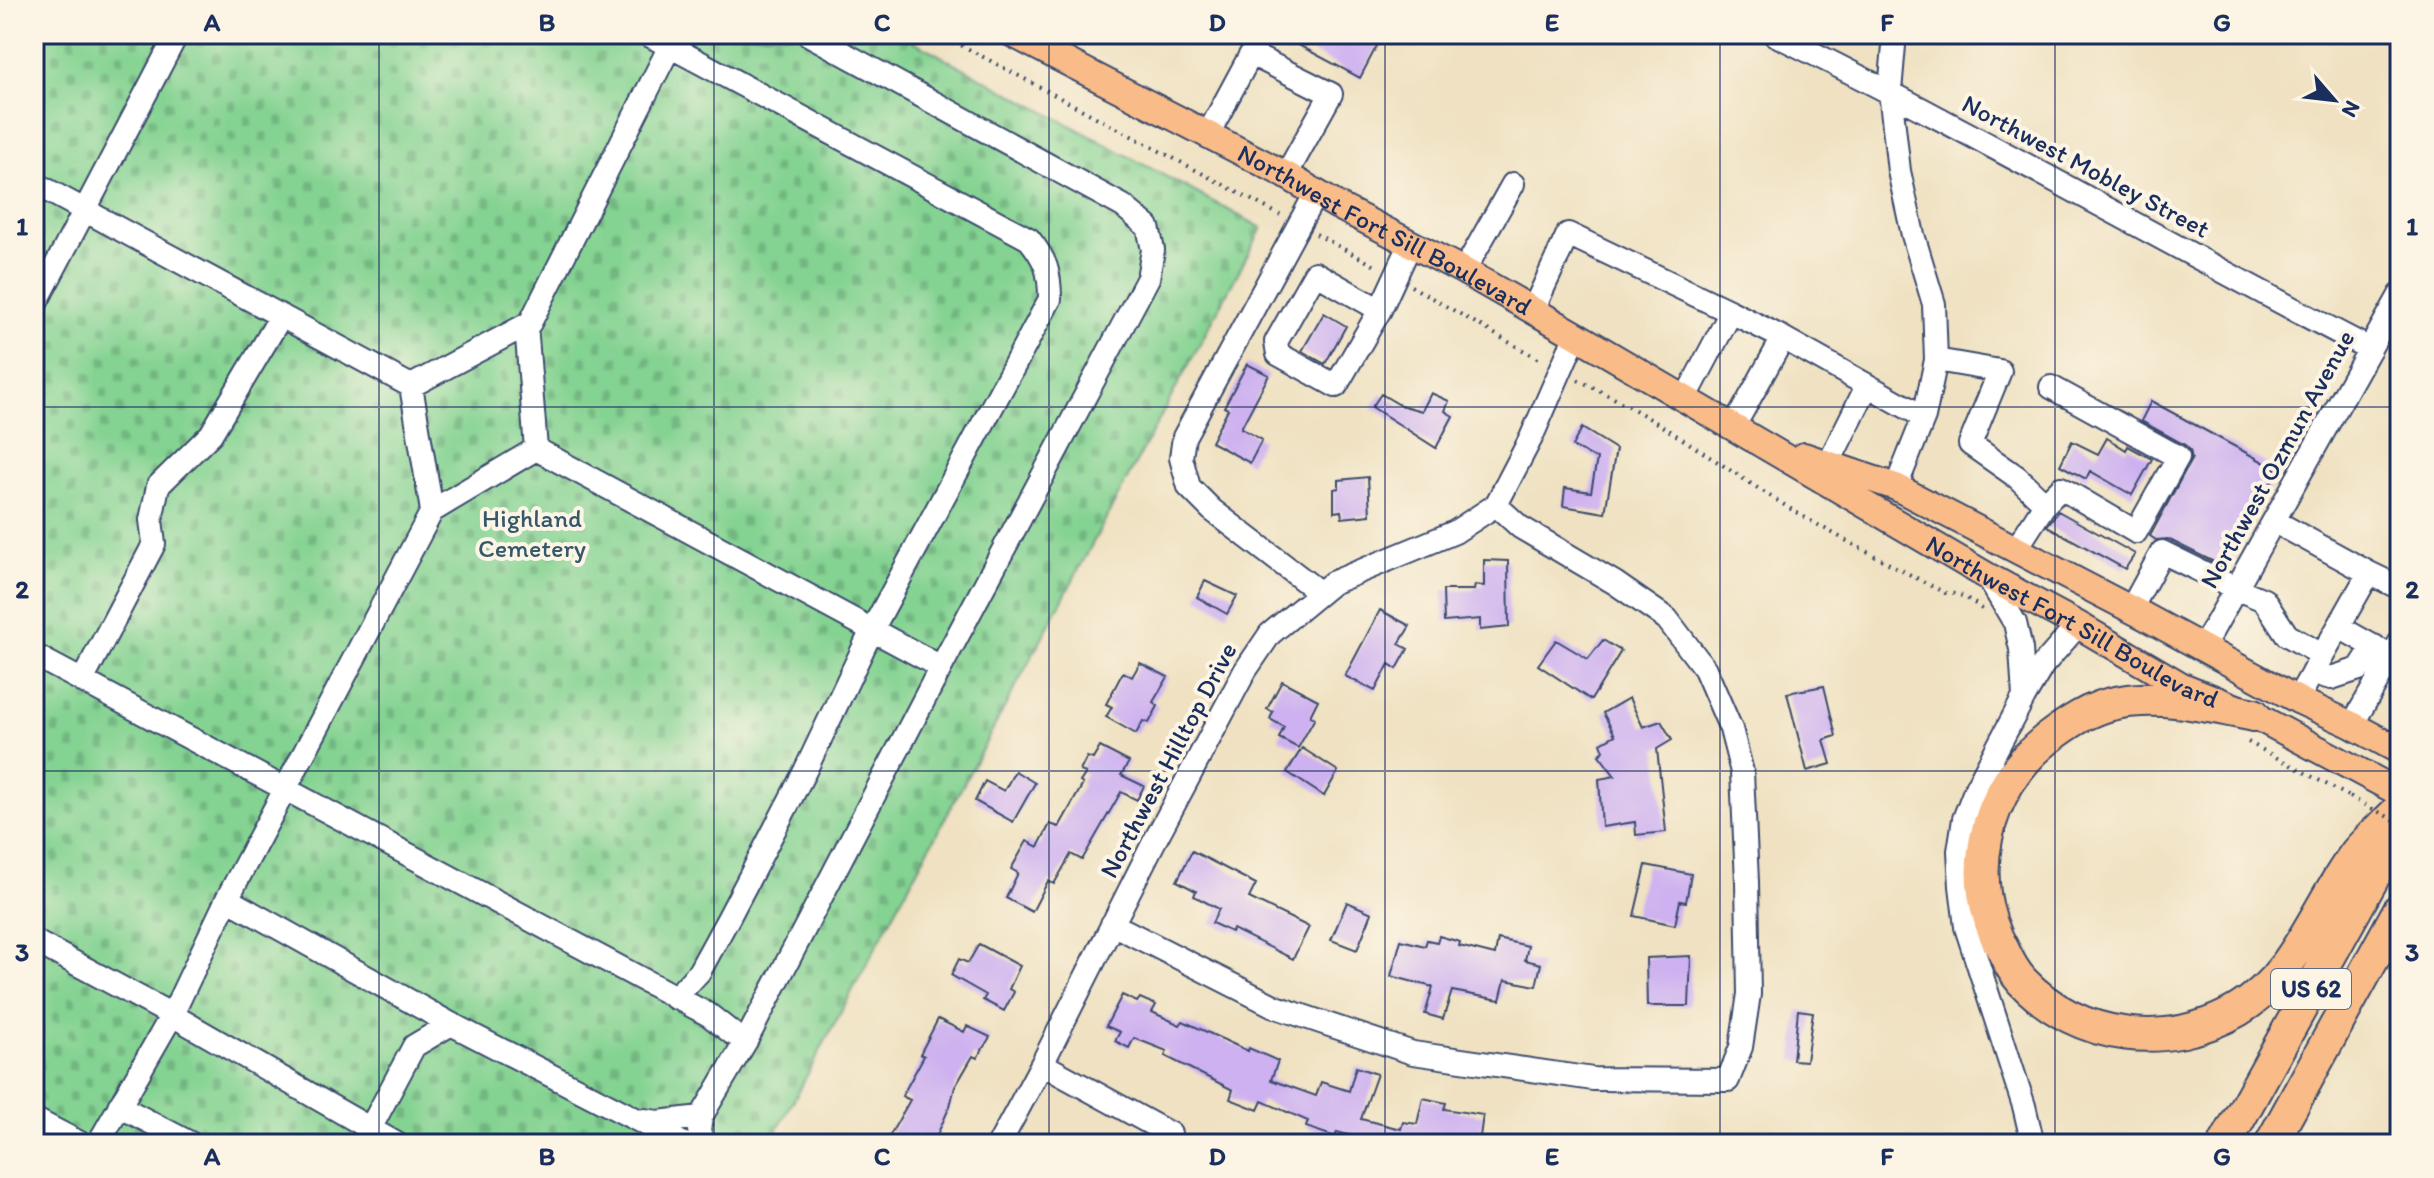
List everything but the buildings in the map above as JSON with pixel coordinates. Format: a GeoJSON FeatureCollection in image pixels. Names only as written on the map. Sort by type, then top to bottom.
{"type":"FeatureCollection","features":[{"type":"Feature","properties":{"kind":"highway"},"geometry":{"type":"LineString","coordinates":[[2250,728],[2199,704],[2168,700],[2118,702],[2094,709],[2065,726],[2033,750],[2017,768],[1993,808],[1982,855],[1982,877],[1990,922],[1997,939],[2022,980],[2042,998],[2083,1022],[2130,1035],[2190,1031],[2218,1021],[2242,1008],[2267,988],[2290,959],[2358,852],[2400,809]]}},
{"type":"Feature","properties":{"kind":"highway","name":"US 62"},"geometry":{"type":"LineString","coordinates":[[2225,1144],[2400,826]]}},
{"type":"Feature","properties":{"kind":"highway","name":"US 62"},"geometry":{"type":"LineString","coordinates":[[2271,1144],[2400,909]]}},
{"type":"Feature","properties":{"kind":"main road","name":"Northwest Fort Sill Boulevard"},"geometry":{"type":"LineString","coordinates":[[1021,36],[1464,271],[1987,576],[2078,625],[2250,728],[2361,773],[2400,793]]}},
{"type":"Feature","properties":{"kind":"main road","name":"Northwest Fort Sill Boulevard"},"geometry":{"type":"LineString","coordinates":[[1742,433],[1896,487],[2137,612],[2297,700],[2390,745]]}},
{"type":"Feature","properties":{"kind":"main road"},"geometry":{"type":"LineString","coordinates":[[2078,625],[2103,617],[2137,612]]}},
{"type":"Feature","properties":{"kind":"street"},"geometry":{"type":"LineString","coordinates":[[34,307],[177,34]]}},
{"type":"Feature","properties":{"kind":"street"},"geometry":{"type":"LineString","coordinates":[[647,34],[675,40],[1029,239],[1041,254],[1050,275],[1050,299],[872,630],[805,771],[729,917],[699,972],[675,998]]}},
{"type":"Feature","properties":{"kind":"street"},"geometry":{"type":"LineString","coordinates":[[703,1144],[699,1130],[701,1117],[746,1041],[1148,278],[1153,250],[1148,227],[1123,206],[808,34]]}},
{"type":"Feature","properties":{"kind":"street","name":"Northwest Mobley Street"},"geometry":{"type":"LineString","coordinates":[[1774,34],[1890,91],[2370,349]]}},
{"type":"Feature","properties":{"kind":"street"},"geometry":{"type":"LineString","coordinates":[[1895,34],[1890,91],[1899,171],[1913,235],[1934,304],[1936,360],[1924,417],[1896,487]]}},
{"type":"Feature","properties":{"kind":"street"},"geometry":{"type":"LineString","coordinates":[[411,386],[530,323],[675,40]]}},
{"type":"Feature","properties":{"kind":"street"},"geometry":{"type":"LineString","coordinates":[[1207,136],[1251,54],[1331,94],[1286,175]]}},
{"type":"Feature","properties":{"kind":"street"},"geometry":{"type":"LineString","coordinates":[[34,183],[411,386]]}},
{"type":"Feature","properties":{"kind":"street"},"geometry":{"type":"LineString","coordinates":[[1464,271],[1513,184]]}},
{"type":"Feature","properties":{"kind":"street"},"geometry":{"type":"LineString","coordinates":[[1316,193],[1184,437],[1181,458],[1189,487],[1212,510],[1319,592]]}},
{"type":"Feature","properties":{"kind":"street"},"geometry":{"type":"LineString","coordinates":[[1533,310],[1568,234],[1783,338],[1924,417]]}},
{"type":"Feature","properties":{"kind":"street"},"geometry":{"type":"LineString","coordinates":[[1380,310],[1315,273],[1276,342],[1278,354],[1336,386],[1380,310],[1410,245]]}},
{"type":"Feature","properties":{"kind":"street"},"geometry":{"type":"LineString","coordinates":[[1271,276],[1304,294]]}},
{"type":"Feature","properties":{"kind":"street","name":"Northwest Ozmun Avenue"},"geometry":{"type":"LineString","coordinates":[[2202,649],[2400,295]]}},
{"type":"Feature","properties":{"kind":"street"},"geometry":{"type":"LineString","coordinates":[[1685,399],[1731,312]]}},
{"type":"Feature","properties":{"kind":"street"},"geometry":{"type":"LineString","coordinates":[[82,681],[154,544],[151,520],[158,486],[211,434],[281,316]]}},
{"type":"Feature","properties":{"kind":"street"},"geometry":{"type":"LineString","coordinates":[[526,325],[536,449]]}},
{"type":"Feature","properties":{"kind":"street"},"geometry":{"type":"LineString","coordinates":[[1244,326],[1276,342]]}},
{"type":"Feature","properties":{"kind":"street","name":"Northwest Hilltop Drive"},"geometry":{"type":"LineString","coordinates":[[999,1144],[1245,671],[1270,634],[1332,583],[1455,532],[1496,505],[1531,438],[1576,335]]}},
{"type":"Feature","properties":{"kind":"street"},"geometry":{"type":"LineString","coordinates":[[1742,433],[1783,338]]}},
{"type":"Feature","properties":{"kind":"street"},"geometry":{"type":"LineString","coordinates":[[1936,360],[2000,371],[1970,444],[2017,477],[2045,504]]}},
{"type":"Feature","properties":{"kind":"street"},"geometry":{"type":"LineString","coordinates":[[411,386],[432,511]]}},
{"type":"Feature","properties":{"kind":"street"},"geometry":{"type":"LineString","coordinates":[[1828,464],[1867,386]]}},
{"type":"Feature","properties":{"kind":"street"},"geometry":{"type":"LineString","coordinates":[[2016,549],[2045,504],[2061,488],[2136,532],[2178,457],[2051,387]]}},
{"type":"Feature","properties":{"kind":"street"},"geometry":{"type":"LineString","coordinates":[[536,449],[941,667]]}},
{"type":"Feature","properties":{"kind":"street"},"geometry":{"type":"LineString","coordinates":[[98,1144],[172,1015],[227,899],[432,511],[536,449]]}},
{"type":"Feature","properties":{"kind":"street"},"geometry":{"type":"LineString","coordinates":[[1112,924],[1276,1007],[1413,1053],[1593,1079],[1728,1080],[1741,1047],[1749,994],[1742,772],[1731,729],[1705,669],[1667,619],[1615,583],[1520,527],[1496,505]]}},
{"type":"Feature","properties":{"kind":"street"},"geometry":{"type":"LineString","coordinates":[[2274,521],[2400,588]]}},
{"type":"Feature","properties":{"kind":"street"},"geometry":{"type":"LineString","coordinates":[[2137,612],[2162,552],[2264,600],[2287,635],[2331,678],[2359,669],[2389,648]]}},
{"type":"Feature","properties":{"kind":"street"},"geometry":{"type":"LineString","coordinates":[[2297,700],[2369,573]]}},
{"type":"Feature","properties":{"kind":"street"},"geometry":{"type":"LineString","coordinates":[[1987,576],[2015,623],[2021,649],[2024,697]]}},
{"type":"Feature","properties":{"kind":"street"},"geometry":{"type":"LineString","coordinates":[[2033,1144],[2024,1106],[1966,927],[1959,851],[1964,819],[1976,788],[2043,665],[2078,625]]}},
{"type":"Feature","properties":{"kind":"street"},"geometry":{"type":"LineString","coordinates":[[2339,627],[2389,648]]}},
{"type":"Feature","properties":{"kind":"street"},"geometry":{"type":"LineString","coordinates":[[2352,725],[2389,648]]}},
{"type":"Feature","properties":{"kind":"street"},"geometry":{"type":"LineString","coordinates":[[34,655],[709,1015],[746,1041]]}},
{"type":"Feature","properties":{"kind":"street"},"geometry":{"type":"LineString","coordinates":[[227,899],[451,1024],[684,1144]]}},
{"type":"Feature","properties":{"kind":"street"},"geometry":{"type":"LineString","coordinates":[[34,941],[172,1015],[366,1136],[397,1144]]}},
{"type":"Feature","properties":{"kind":"street"},"geometry":{"type":"LineString","coordinates":[[366,1136],[414,1046],[412,1003]]}},
{"type":"Feature","properties":{"kind":"street"},"geometry":{"type":"LineString","coordinates":[[414,1046],[451,1024]]}},
{"type":"Feature","properties":{"kind":"street"},"geometry":{"type":"LineString","coordinates":[[1042,1064],[1170,1134],[1164,1144]]}},
{"type":"Feature","properties":{"kind":"street"},"geometry":{"type":"LineString","coordinates":[[119,1106],[192,1144]]}},
{"type":"Feature","properties":{"kind":"street"},"geometry":{"type":"LineString","coordinates":[[634,1119],[658,1122],[701,1117]]}},
{"type":"Feature","properties":{"kind":"street"},"geometry":{"type":"LineString","coordinates":[[34,1119],[82,1144]]}},
{"type":"Feature","properties":{"kind":"path"},"geometry":{"type":"LineString","coordinates":[[2250,728],[2350,797],[2400,826]]}},
{"type":"Feature","properties":{"kind":"green space","name":"Highland Cemetery"},"geometry":{"type":"Polygon","coordinates":[[[34,34],[900,34],[1262,228],[770,1144],[34,1144],[34,34]]]}}]}
